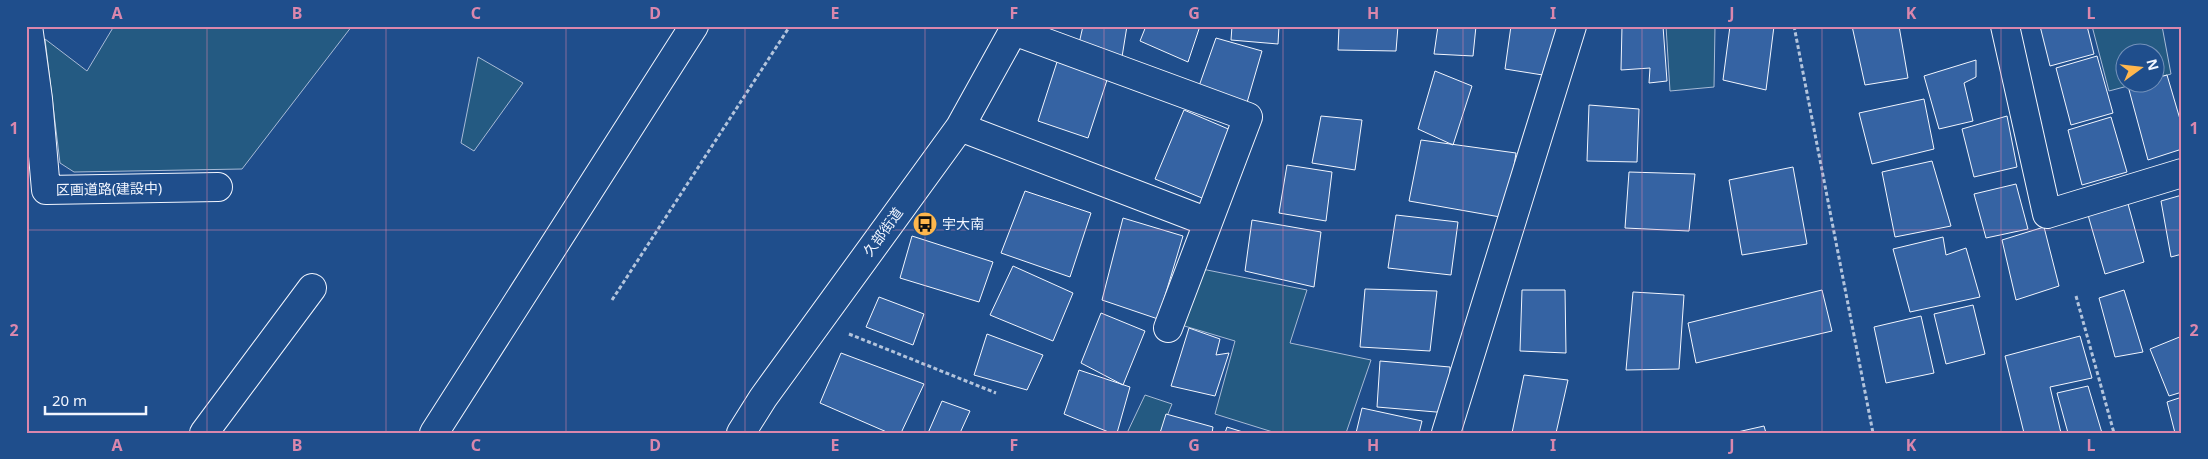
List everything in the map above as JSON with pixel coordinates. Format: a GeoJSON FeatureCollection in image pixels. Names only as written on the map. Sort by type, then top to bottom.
{"type":"FeatureCollection","features":[{"type":"Feature","properties":{"kind":"street","name":"区画道路(建設中)"},"geometry":{"type":"LineString","coordinates":[[28,26],[38,99],[46,190],[218,187]]}},
{"type":"Feature","properties":{"kind":"street"},"geometry":{"type":"LineString","coordinates":[[434,433],[694,26]]}},
{"type":"Feature","properties":{"kind":"street"},"geometry":{"type":"LineString","coordinates":[[1446,433],[1572,26]]}},
{"type":"Feature","properties":{"kind":"street"},"geometry":{"type":"LineString","coordinates":[[2005,26],[2047,214],[2182,173]]}},
{"type":"Feature","properties":{"kind":"street"},"geometry":{"type":"LineString","coordinates":[[1015,29],[1248,117],[1168,328]]}},
{"type":"Feature","properties":{"kind":"street","name":"久部街道"},"geometry":{"type":"LineString","coordinates":[[741,433],[762,398],[960,127],[1015,29]]}},
{"type":"Feature","properties":{"kind":"street"},"geometry":{"type":"LineString","coordinates":[[960,127],[1208,222]]}},
{"type":"Feature","properties":{"kind":"street"},"geometry":{"type":"LineString","coordinates":[[204,433],[312,288]]}},
{"type":"Feature","properties":{"kind":"path"},"geometry":{"type":"LineString","coordinates":[[612,300],[790,26]]}},
{"type":"Feature","properties":{"kind":"path"},"geometry":{"type":"LineString","coordinates":[[1794,26],[1873,433]]}},
{"type":"Feature","properties":{"kind":"path"},"geometry":{"type":"LineString","coordinates":[[2076,296],[2114,433]]}},
{"type":"Feature","properties":{"kind":"path"},"geometry":{"type":"LineString","coordinates":[[818,321],[996,393]]}},
{"type":"Feature","properties":{"kind":"shaded area"},"geometry":{"type":"Polygon","coordinates":[[[114,26],[352,26],[242,169],[74,172],[60,163],[45,39],[87,71],[114,26]]]}},
{"type":"Feature","properties":{"kind":"shaded area"},"geometry":{"type":"Polygon","coordinates":[[[1666,26],[1715,26],[1714,87],[1670,91],[1666,26]]]}},
{"type":"Feature","properties":{"kind":"shaded area"},"geometry":{"type":"Polygon","coordinates":[[[2092,26],[2162,26],[2165,42],[2116,42],[2116,89],[2109,91],[2092,26]]]}},
{"type":"Feature","properties":{"kind":"shaded area"},"geometry":{"type":"Polygon","coordinates":[[[2166,47],[2171,74],[2166,75],[2166,47]]]}},
{"type":"Feature","properties":{"kind":"shaded area"},"geometry":{"type":"Polygon","coordinates":[[[478,57],[523,83],[474,151],[461,143],[478,57]]]}},
{"type":"Feature","properties":{"kind":"shaded area"},"geometry":{"type":"Polygon","coordinates":[[[1192,267],[1307,290],[1290,343],[1371,360],[1346,433],[1276,433],[1215,414],[1235,341],[1171,322],[1192,267]]]}},
{"type":"Feature","properties":{"kind":"shaded area"},"geometry":{"type":"Polygon","coordinates":[[[1145,395],[1172,404],[1160,433],[1127,433],[1145,395]]]}},
{"type":"Feature","properties":{"kind":"building"},"geometry":{"type":"Polygon","coordinates":[[[1083,26],[1127,26],[1122,57],[1078,48],[1083,26]]]}},
{"type":"Feature","properties":{"kind":"building"},"geometry":{"type":"Polygon","coordinates":[[[1146,26],[1200,26],[1188,62],[1140,41],[1146,26]]]}},
{"type":"Feature","properties":{"kind":"building"},"geometry":{"type":"Polygon","coordinates":[[[1232,26],[1279,26],[1278,44],[1231,40],[1232,26]]]}},
{"type":"Feature","properties":{"kind":"building"},"geometry":{"type":"Polygon","coordinates":[[[1339,26],[1398,26],[1396,51],[1338,50],[1339,26]]]}},
{"type":"Feature","properties":{"kind":"building"},"geometry":{"type":"Polygon","coordinates":[[[1438,26],[1476,26],[1473,56],[1434,54],[1438,26]]]}},
{"type":"Feature","properties":{"kind":"building"},"geometry":{"type":"Polygon","coordinates":[[[1511,26],[1558,26],[1549,76],[1505,69],[1511,26]]]}},
{"type":"Feature","properties":{"kind":"building"},"geometry":{"type":"Polygon","coordinates":[[[1622,26],[1663,26],[1667,81],[1649,83],[1650,68],[1621,70],[1622,26]]]}},
{"type":"Feature","properties":{"kind":"building"},"geometry":{"type":"Polygon","coordinates":[[[1730,26],[1774,26],[1766,90],[1723,80],[1730,26]]]}},
{"type":"Feature","properties":{"kind":"building"},"geometry":{"type":"Polygon","coordinates":[[[1852,26],[1899,26],[1908,78],[1865,85],[1852,26]]]}},
{"type":"Feature","properties":{"kind":"building"},"geometry":{"type":"Polygon","coordinates":[[[2040,26],[2087,26],[2094,54],[2050,66],[2040,26]]]}},
{"type":"Feature","properties":{"kind":"building"},"geometry":{"type":"Polygon","coordinates":[[[1216,38],[1262,51],[1246,106],[1198,89],[1216,38]]]}},
{"type":"Feature","properties":{"kind":"building"},"geometry":{"type":"Polygon","coordinates":[[[2097,56],[2113,113],[2071,125],[2056,68],[2097,56]]]}},
{"type":"Feature","properties":{"kind":"building"},"geometry":{"type":"Polygon","coordinates":[[[1976,60],[1976,77],[1964,83],[1973,121],[1939,129],[1924,76],[1976,60]]]}},
{"type":"Feature","properties":{"kind":"building"},"geometry":{"type":"Polygon","coordinates":[[[1057,62],[1108,77],[1088,138],[1038,121],[1057,62]]]}},
{"type":"Feature","properties":{"kind":"building"},"geometry":{"type":"Polygon","coordinates":[[[1435,71],[1472,86],[1453,145],[1418,129],[1435,71]]]}},
{"type":"Feature","properties":{"kind":"building"},"geometry":{"type":"Polygon","coordinates":[[[2166,75],[2182,126],[2182,149],[2148,160],[2130,92],[2166,92],[2166,75]]]}},
{"type":"Feature","properties":{"kind":"building"},"geometry":{"type":"Polygon","coordinates":[[[1924,99],[1934,149],[1872,164],[1859,113],[1924,99]]]}},
{"type":"Feature","properties":{"kind":"building"},"geometry":{"type":"Polygon","coordinates":[[[1589,105],[1639,109],[1637,162],[1587,161],[1589,105]]]}},
{"type":"Feature","properties":{"kind":"building"},"geometry":{"type":"Polygon","coordinates":[[[1184,110],[1233,131],[1207,200],[1155,179],[1184,110]]]}},
{"type":"Feature","properties":{"kind":"building"},"geometry":{"type":"Polygon","coordinates":[[[1321,116],[1362,120],[1355,170],[1312,163],[1321,116]]]}},
{"type":"Feature","properties":{"kind":"building"},"geometry":{"type":"Polygon","coordinates":[[[2007,116],[2017,167],[1974,177],[1962,129],[2007,116]]]}},
{"type":"Feature","properties":{"kind":"building"},"geometry":{"type":"Polygon","coordinates":[[[2111,117],[2127,172],[2082,185],[2068,130],[2111,117]]]}},
{"type":"Feature","properties":{"kind":"building"},"geometry":{"type":"Polygon","coordinates":[[[1421,140],[1516,153],[1506,218],[1409,201],[1421,140]]]}},
{"type":"Feature","properties":{"kind":"building"},"geometry":{"type":"Polygon","coordinates":[[[1932,161],[1951,226],[1895,237],[1882,172],[1932,161]]]}},
{"type":"Feature","properties":{"kind":"building"},"geometry":{"type":"Polygon","coordinates":[[[1287,165],[1332,172],[1326,221],[1279,213],[1287,165]]]}},
{"type":"Feature","properties":{"kind":"building"},"geometry":{"type":"Polygon","coordinates":[[[1793,167],[1807,244],[1742,255],[1729,180],[1793,167]]]}},
{"type":"Feature","properties":{"kind":"building"},"geometry":{"type":"Polygon","coordinates":[[[1629,172],[1695,174],[1689,231],[1625,228],[1629,172]]]}},
{"type":"Feature","properties":{"kind":"building"},"geometry":{"type":"Polygon","coordinates":[[[2016,184],[2028,229],[1986,238],[1974,194],[2016,184]]]}},
{"type":"Feature","properties":{"kind":"building"},"geometry":{"type":"Polygon","coordinates":[[[1025,191],[1091,213],[1070,277],[1001,253],[1025,191]]]}},
{"type":"Feature","properties":{"kind":"building"},"geometry":{"type":"Polygon","coordinates":[[[2182,195],[2182,254],[2171,257],[2161,201],[2182,195]]]}},
{"type":"Feature","properties":{"kind":"building"},"geometry":{"type":"Polygon","coordinates":[[[2128,204],[2144,262],[2105,274],[2088,215],[2128,204]]]}},
{"type":"Feature","properties":{"kind":"building"},"geometry":{"type":"Polygon","coordinates":[[[1396,215],[1458,222],[1451,275],[1388,268],[1396,215]]]}},
{"type":"Feature","properties":{"kind":"building"},"geometry":{"type":"Polygon","coordinates":[[[1123,218],[1183,236],[1158,319],[1102,300],[1123,218]]]}},
{"type":"Feature","properties":{"kind":"building"},"geometry":{"type":"Polygon","coordinates":[[[1252,220],[1321,232],[1314,287],[1245,271],[1252,220]]]}},
{"type":"Feature","properties":{"kind":"building"},"geometry":{"type":"Polygon","coordinates":[[[2044,227],[2059,286],[2016,300],[2002,240],[2044,227]]]}},
{"type":"Feature","properties":{"kind":"building"},"geometry":{"type":"Polygon","coordinates":[[[912,236],[993,262],[979,302],[900,278],[912,236]]]}},
{"type":"Feature","properties":{"kind":"building"},"geometry":{"type":"Polygon","coordinates":[[[1943,237],[1946,255],[1966,248],[1980,297],[1910,312],[1893,249],[1943,237]]]}},
{"type":"Feature","properties":{"kind":"building"},"geometry":{"type":"Polygon","coordinates":[[[1013,266],[1073,293],[1053,341],[990,315],[1013,266]]]}},
{"type":"Feature","properties":{"kind":"building"},"geometry":{"type":"Polygon","coordinates":[[[1365,289],[1437,291],[1430,351],[1360,347],[1365,289]]]}},
{"type":"Feature","properties":{"kind":"building"},"geometry":{"type":"Polygon","coordinates":[[[1522,290],[1565,290],[1566,353],[1520,351],[1522,290]]]}},
{"type":"Feature","properties":{"kind":"building"},"geometry":{"type":"Polygon","coordinates":[[[1822,290],[1832,331],[1696,363],[1688,323],[1822,290]]]}},
{"type":"Feature","properties":{"kind":"building"},"geometry":{"type":"Polygon","coordinates":[[[2124,290],[2143,352],[2115,357],[2099,298],[2124,290]]]}},
{"type":"Feature","properties":{"kind":"building"},"geometry":{"type":"Polygon","coordinates":[[[1633,292],[1684,295],[1679,369],[1626,370],[1633,292]]]}},
{"type":"Feature","properties":{"kind":"building"},"geometry":{"type":"Polygon","coordinates":[[[879,297],[924,314],[913,345],[866,327],[879,297]]]}},
{"type":"Feature","properties":{"kind":"building"},"geometry":{"type":"Polygon","coordinates":[[[1973,305],[1985,354],[1946,364],[1934,314],[1973,305]]]}},
{"type":"Feature","properties":{"kind":"building"},"geometry":{"type":"Polygon","coordinates":[[[1101,313],[1145,331],[1123,385],[1081,363],[1101,313]]]}},
{"type":"Feature","properties":{"kind":"building"},"geometry":{"type":"Polygon","coordinates":[[[1921,316],[1934,373],[1886,383],[1874,327],[1921,316]]]}},
{"type":"Feature","properties":{"kind":"building"},"geometry":{"type":"Polygon","coordinates":[[[1189,328],[1220,339],[1216,355],[1229,353],[1215,396],[1171,386],[1189,328]]]}},
{"type":"Feature","properties":{"kind":"building"},"geometry":{"type":"Polygon","coordinates":[[[987,334],[1043,355],[1027,390],[974,375],[987,334]]]}},
{"type":"Feature","properties":{"kind":"building"},"geometry":{"type":"Polygon","coordinates":[[[2080,336],[2092,378],[2050,387],[2061,433],[2024,433],[2005,356],[2080,336]]]}},
{"type":"Feature","properties":{"kind":"building"},"geometry":{"type":"Polygon","coordinates":[[[2182,336],[2182,392],[2169,396],[2150,349],[2182,336]]]}},
{"type":"Feature","properties":{"kind":"building"},"geometry":{"type":"Polygon","coordinates":[[[841,353],[924,384],[901,433],[889,433],[820,403],[841,353]]]}},
{"type":"Feature","properties":{"kind":"building"},"geometry":{"type":"Polygon","coordinates":[[[1380,361],[1450,367],[1448,413],[1377,407],[1380,361]]]}},
{"type":"Feature","properties":{"kind":"building"},"geometry":{"type":"Polygon","coordinates":[[[1079,370],[1130,387],[1117,433],[1111,433],[1064,414],[1079,370]]]}},
{"type":"Feature","properties":{"kind":"building"},"geometry":{"type":"Polygon","coordinates":[[[1524,375],[1568,380],[1556,433],[1512,433],[1524,375]]]}},
{"type":"Feature","properties":{"kind":"building"},"geometry":{"type":"Polygon","coordinates":[[[2088,386],[2102,433],[2068,433],[2057,393],[2088,386]]]}},
{"type":"Feature","properties":{"kind":"building"},"geometry":{"type":"Polygon","coordinates":[[[2182,397],[2182,433],[2175,433],[2167,402],[2182,397]]]}},
{"type":"Feature","properties":{"kind":"building"},"geometry":{"type":"Polygon","coordinates":[[[942,401],[970,411],[960,433],[928,433],[942,401]]]}},
{"type":"Feature","properties":{"kind":"building"},"geometry":{"type":"Polygon","coordinates":[[[1362,408],[1422,421],[1419,433],[1356,433],[1362,408]]]}},
{"type":"Feature","properties":{"kind":"building"},"geometry":{"type":"Polygon","coordinates":[[[1166,414],[1213,427],[1212,433],[1160,433],[1166,414]]]}},
{"type":"Feature","properties":{"kind":"building"},"geometry":{"type":"Polygon","coordinates":[[[1764,426],[1766,433],[1733,433],[1764,426]]]}},
{"type":"Feature","properties":{"kind":"building"},"geometry":{"type":"Polygon","coordinates":[[[1227,427],[1246,433],[1225,433],[1227,427]]]}},
{"type":"Feature","properties":{"kind":"place","name":"宇大南"},"geometry":{"type":"Point","coordinates":[925,224]}}]}
